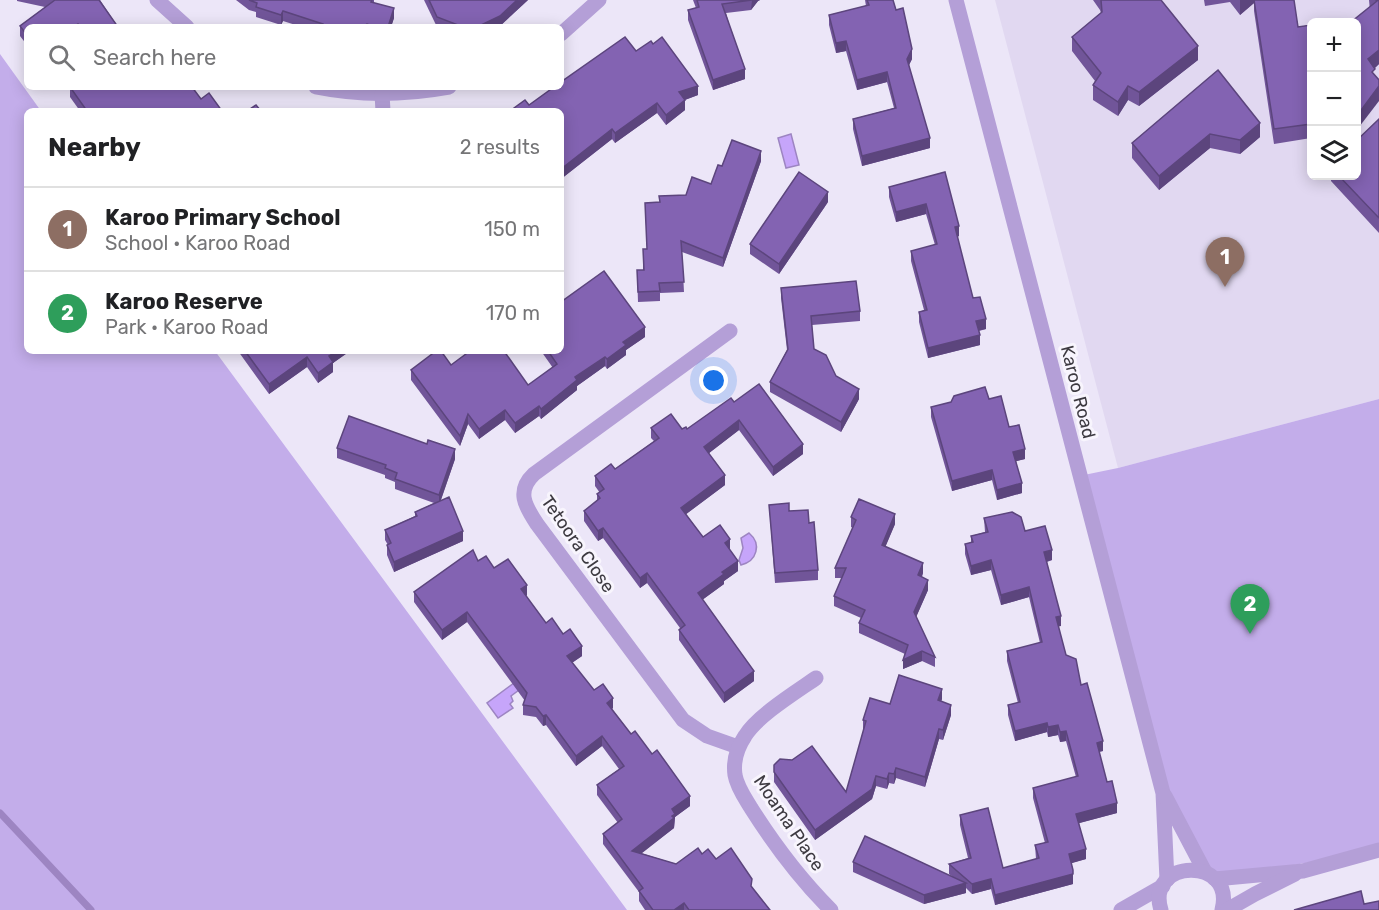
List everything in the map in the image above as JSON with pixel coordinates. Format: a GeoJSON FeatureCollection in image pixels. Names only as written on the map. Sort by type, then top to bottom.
{"type":"FeatureCollection","features":[{"type":"Feature","properties":{"kind":"street"},"geometry":{"type":"LineString","coordinates":[[157,0],[184,24]]}},
{"type":"Feature","properties":{"kind":"street"},"geometry":{"type":"LineString","coordinates":[[564,31],[599,0]]}},
{"type":"Feature","properties":{"kind":"street","name":"Karoo Road"},"geometry":{"type":"LineString","coordinates":[[956,0],[1163,793],[1165,883],[1160,895],[1161,910]]}},
{"type":"Feature","properties":{"kind":"street"},"geometry":{"type":"LineString","coordinates":[[329,90],[382,94],[429,90]]}},
{"type":"Feature","properties":{"kind":"street"},"geometry":{"type":"LineString","coordinates":[[382,94],[383,108]]}},
{"type":"Feature","properties":{"kind":"street","name":"Tetoora Close"},"geometry":{"type":"LineString","coordinates":[[730,331],[534,474],[526,483],[522,494],[530,514],[683,720],[707,736],[738,747]]}},
{"type":"Feature","properties":{"kind":"street"},"geometry":{"type":"LineString","coordinates":[[738,747],[746,733],[757,722],[816,678]]}},
{"type":"Feature","properties":{"kind":"street","name":"Moama Place"},"geometry":{"type":"LineString","coordinates":[[738,747],[734,774],[747,802],[792,867],[831,910]]}},
{"type":"Feature","properties":{"kind":"street","name":"Karoo Road"},"geometry":{"type":"LineString","coordinates":[[1163,793],[1223,895],[1225,910]]}},
{"type":"Feature","properties":{"kind":"street"},"geometry":{"type":"LineString","coordinates":[[1122,910],[1180,871],[1197,869],[1210,875],[1303,870],[1379,850]]}},
{"type":"Feature","properties":{"kind":"street"},"geometry":{"type":"LineString","coordinates":[[1225,910],[1303,870]]}},
{"type":"Feature","properties":{"kind":"shaded area"},"geometry":{"type":"Polygon","coordinates":[[[995,0],[1379,0],[1379,399],[1118,468],[995,0]]]}},
{"type":"Feature","properties":{"kind":"shaded area"},"geometry":{"type":"Polygon","coordinates":[[[0,54],[39,108],[24,108],[24,354],[217,354],[627,910],[0,910],[0,54]]]}},
{"type":"Feature","properties":{"kind":"shaded area"},"geometry":{"type":"Polygon","coordinates":[[[791,134],[799,165],[786,168],[778,138],[791,134]]]}},
{"type":"Feature","properties":{"kind":"shaded area"},"geometry":{"type":"Polygon","coordinates":[[[1379,399],[1379,850],[1215,879],[1163,793],[1079,476],[1118,468],[1379,399]]]}},
{"type":"Feature","properties":{"kind":"shaded area"},"geometry":{"type":"Polygon","coordinates":[[[749,533],[755,542],[756,552],[751,560],[741,565],[739,560],[743,548],[741,538],[749,533]]]}},
{"type":"Feature","properties":{"kind":"shaded area"},"geometry":{"type":"Polygon","coordinates":[[[518,680],[523,687],[511,696],[513,701],[510,704],[513,708],[498,718],[487,703],[518,680]]]}},
{"type":"Feature","properties":{"kind":"building"},"geometry":{"type":"Polygon","coordinates":[[[55,0],[99,0],[116,24],[24,24],[24,31],[20,26],[55,0]]]}},
{"type":"Feature","properties":{"kind":"building"},"geometry":{"type":"Polygon","coordinates":[[[249,0],[372,0],[371,2],[394,8],[389,24],[323,24],[283,11],[281,15],[256,7],[257,3],[249,0]]]}},
{"type":"Feature","properties":{"kind":"building"},"geometry":{"type":"Polygon","coordinates":[[[429,0],[517,0],[500,16],[483,24],[455,24],[437,17],[429,0]]]}},
{"type":"Feature","properties":{"kind":"building"},"geometry":{"type":"Polygon","coordinates":[[[697,0],[752,0],[722,4],[745,69],[713,80],[688,10],[699,7],[697,0]]]}},
{"type":"Feature","properties":{"kind":"building"},"geometry":{"type":"Polygon","coordinates":[[[867,0],[893,0],[896,10],[903,8],[912,49],[907,59],[930,138],[862,156],[853,119],[896,108],[887,72],[857,80],[846,41],[836,43],[829,15],[869,5],[867,0]]]}},
{"type":"Feature","properties":{"kind":"building"},"geometry":{"type":"Polygon","coordinates":[[[1101,0],[1161,0],[1198,46],[1139,92],[1128,86],[1118,102],[1093,85],[1101,73],[1072,37],[1102,12],[1101,0]]]}},
{"type":"Feature","properties":{"kind":"building"},"geometry":{"type":"Polygon","coordinates":[[[1254,0],[1294,0],[1298,27],[1307,26],[1307,125],[1274,129],[1254,0]]]}},
{"type":"Feature","properties":{"kind":"building"},"geometry":{"type":"Polygon","coordinates":[[[1379,0],[1379,50],[1368,59],[1375,69],[1372,72],[1379,80],[1379,86],[1361,110],[1361,18],[1356,18],[1379,0]]]}},
{"type":"Feature","properties":{"kind":"building"},"geometry":{"type":"Polygon","coordinates":[[[625,37],[636,51],[651,41],[653,44],[662,37],[698,86],[679,92],[685,100],[666,115],[657,103],[615,133],[612,129],[564,167],[564,108],[514,108],[525,100],[529,105],[550,90],[564,90],[564,80],[625,37]]]}},
{"type":"Feature","properties":{"kind":"building"},"geometry":{"type":"Polygon","coordinates":[[[1218,70],[1260,123],[1240,140],[1210,134],[1159,176],[1132,143],[1218,70]]]}},
{"type":"Feature","properties":{"kind":"building"},"geometry":{"type":"Polygon","coordinates":[[[72,90],[194,90],[201,99],[209,93],[220,108],[85,108],[72,90]]]}},
{"type":"Feature","properties":{"kind":"building"},"geometry":{"type":"Polygon","coordinates":[[[1379,119],[1379,218],[1343,180],[1361,180],[1361,136],[1379,119]]]}},
{"type":"Feature","properties":{"kind":"building"},"geometry":{"type":"Polygon","coordinates":[[[732,140],[761,151],[723,258],[681,241],[684,282],[659,283],[660,291],[638,292],[637,270],[644,270],[643,249],[647,249],[645,203],[660,202],[659,196],[686,195],[692,177],[711,184],[718,165],[722,166],[732,140]]]}},
{"type":"Feature","properties":{"kind":"building"},"geometry":{"type":"Polygon","coordinates":[[[799,172],[828,192],[779,264],[750,244],[799,172]]]}},
{"type":"Feature","properties":{"kind":"building"},"geometry":{"type":"Polygon","coordinates":[[[945,172],[959,226],[955,227],[973,298],[980,297],[986,319],[976,321],[980,335],[928,348],[919,312],[927,310],[911,251],[937,244],[926,204],[896,212],[889,187],[945,172]]]}},
{"type":"Feature","properties":{"kind":"building"},"geometry":{"type":"Polygon","coordinates":[[[604,271],[645,327],[623,342],[626,345],[607,359],[605,357],[575,377],[577,380],[541,409],[539,406],[515,423],[505,410],[479,429],[468,414],[460,436],[411,370],[432,354],[443,354],[451,365],[466,354],[506,354],[528,385],[557,364],[550,354],[564,354],[564,300],[604,271]]]}},
{"type":"Feature","properties":{"kind":"building"},"geometry":{"type":"Polygon","coordinates":[[[856,281],[860,311],[811,316],[814,349],[826,355],[836,376],[859,389],[841,422],[770,382],[788,349],[781,288],[856,281]]]}},
{"type":"Feature","properties":{"kind":"building"},"geometry":{"type":"Polygon","coordinates":[[[247,354],[332,354],[329,356],[333,362],[318,373],[307,357],[269,384],[247,354]]]}},
{"type":"Feature","properties":{"kind":"building"},"geometry":{"type":"Polygon","coordinates":[[[759,384],[803,444],[773,467],[739,420],[704,447],[725,475],[681,508],[703,537],[720,525],[730,539],[725,543],[738,561],[698,593],[754,671],[724,693],[679,630],[685,625],[647,573],[640,578],[603,528],[598,531],[584,511],[600,498],[597,494],[604,489],[595,476],[611,464],[615,469],[659,438],[651,428],[671,414],[682,429],[686,427],[687,429],[731,398],[734,402],[759,384]]]}},
{"type":"Feature","properties":{"kind":"building"},"geometry":{"type":"Polygon","coordinates":[[[985,387],[989,399],[1001,396],[1009,427],[1019,425],[1025,449],[1013,452],[1022,483],[997,490],[992,470],[952,481],[931,407],[951,402],[954,396],[985,387]]]}},
{"type":"Feature","properties":{"kind":"building"},"geometry":{"type":"Polygon","coordinates":[[[349,416],[427,444],[428,440],[455,449],[439,495],[395,479],[397,473],[385,468],[386,465],[337,448],[349,416]]]}},
{"type":"Feature","properties":{"kind":"building"},"geometry":{"type":"Polygon","coordinates":[[[449,497],[463,531],[394,562],[387,545],[391,543],[385,530],[417,516],[415,512],[449,497]]]}},
{"type":"Feature","properties":{"kind":"building"},"geometry":{"type":"Polygon","coordinates":[[[859,499],[895,514],[882,545],[923,563],[918,575],[928,580],[914,612],[935,657],[922,651],[903,660],[908,645],[859,623],[865,610],[834,596],[846,568],[835,568],[856,520],[851,517],[859,499]]]}},
{"type":"Feature","properties":{"kind":"building"},"geometry":{"type":"Polygon","coordinates":[[[789,503],[789,511],[808,510],[809,523],[814,522],[818,570],[775,573],[769,505],[789,503]]]}},
{"type":"Feature","properties":{"kind":"building"},"geometry":{"type":"Polygon","coordinates":[[[1012,512],[1021,517],[1025,531],[1045,526],[1052,550],[1044,552],[1061,616],[1056,617],[1066,655],[1076,659],[1081,685],[1087,683],[1103,741],[1097,743],[1107,782],[1112,781],[1117,803],[1076,814],[1086,849],[1069,854],[1073,874],[995,895],[991,879],[972,884],[949,864],[971,858],[960,815],[988,808],[1003,868],[1039,858],[1035,845],[1048,842],[1033,788],[1078,776],[1066,731],[1060,732],[1058,725],[1048,727],[1047,723],[1015,731],[1008,705],[1020,702],[1007,651],[1042,642],[1029,587],[1001,595],[991,560],[971,566],[965,544],[973,542],[971,536],[988,532],[984,518],[1012,512]]]}},
{"type":"Feature","properties":{"kind":"building"},"geometry":{"type":"Polygon","coordinates":[[[473,550],[478,561],[486,556],[494,568],[508,559],[527,585],[521,589],[546,623],[552,618],[563,634],[570,629],[582,646],[567,656],[594,690],[603,684],[613,698],[607,703],[631,734],[635,731],[652,754],[657,750],[690,796],[672,809],[675,814],[672,816],[674,818],[632,851],[676,864],[698,848],[702,854],[708,849],[716,859],[731,848],[752,879],[751,886],[770,910],[689,910],[684,903],[674,910],[653,910],[639,891],[643,888],[603,834],[622,819],[597,785],[624,766],[602,736],[576,756],[546,715],[543,716],[536,707],[523,705],[527,693],[467,612],[442,630],[414,592],[473,550]]]}},
{"type":"Feature","properties":{"kind":"building"},"geometry":{"type":"Polygon","coordinates":[[[899,675],[942,689],[938,700],[951,705],[943,730],[939,729],[925,777],[896,768],[894,774],[889,773],[887,779],[876,776],[872,789],[815,830],[774,772],[774,765],[780,759],[792,760],[812,746],[846,792],[866,721],[863,720],[870,698],[890,704],[899,675]]]}},
{"type":"Feature","properties":{"kind":"building"},"geometry":{"type":"Polygon","coordinates":[[[865,836],[966,883],[924,895],[853,862],[865,836]]]}},
{"type":"Feature","properties":{"kind":"building"},"geometry":{"type":"Polygon","coordinates":[[[1361,891],[1364,904],[1379,901],[1379,910],[1294,910],[1361,891]]]}},
{"type":"Feature","properties":{"kind":"waterway"},"geometry":{"type":"LineString","coordinates":[[0,813],[91,910]]}},
{"type":"Feature","properties":{"kind":"place","name":"Karoo Primary School"},"geometry":{"type":"Point","coordinates":[1225,287]}},
{"type":"Feature","properties":{"kind":"place","name":"Karoo Reserve"},"geometry":{"type":"Point","coordinates":[1250,634]}}]}
